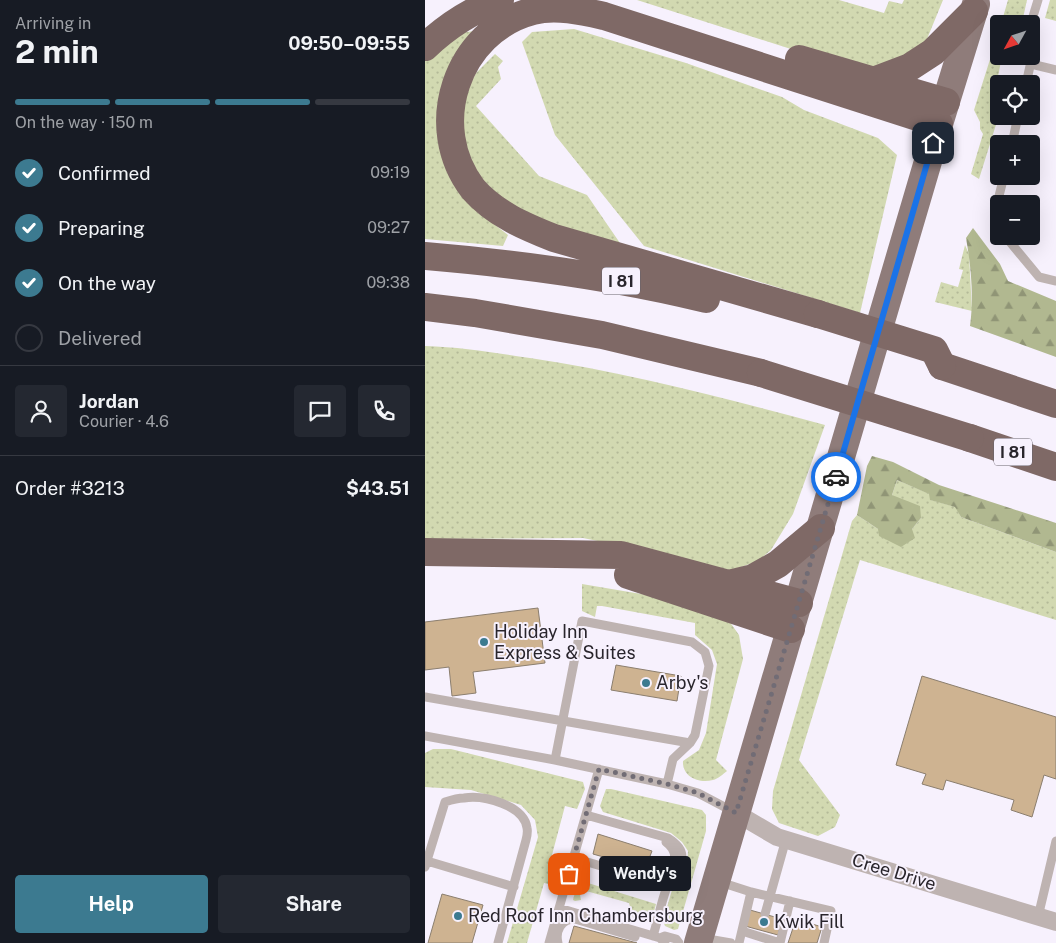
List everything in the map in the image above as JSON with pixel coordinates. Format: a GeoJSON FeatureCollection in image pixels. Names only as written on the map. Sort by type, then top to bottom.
{"type":"FeatureCollection","features":[{"type":"Feature","properties":{"kind":"highway"},"geometry":{"type":"LineString","coordinates":[[425,47],[436,36],[463,17],[500,0]]}},
{"type":"Feature","properties":{"kind":"highway"},"geometry":{"type":"LineString","coordinates":[[594,0],[873,81],[943,113]]}},
{"type":"Feature","properties":{"kind":"highway"},"geometry":{"type":"LineString","coordinates":[[873,81],[910,67],[933,52],[976,5]]}},
{"type":"Feature","properties":{"kind":"highway"},"geometry":{"type":"LineString","coordinates":[[816,320],[554,238],[516,223],[493,208],[473,188],[457,164],[448,136],[447,108],[455,79],[469,54],[486,35],[512,18],[534,10],[571,9],[604,16],[943,113]]}},
{"type":"Feature","properties":{"kind":"highway","name":"I 81"},"geometry":{"type":"LineString","coordinates":[[425,256],[488,261],[624,281],[816,320],[942,366],[1056,404]]}},
{"type":"Feature","properties":{"kind":"highway","name":"I 81"},"geometry":{"type":"LineString","coordinates":[[425,307],[553,325],[672,350],[761,373],[970,438],[1056,467]]}},
{"type":"Feature","properties":{"kind":"highway"},"geometry":{"type":"LineString","coordinates":[[425,323],[447,323],[527,335],[553,325]]}},
{"type":"Feature","properties":{"kind":"highway"},"geometry":{"type":"LineString","coordinates":[[728,584],[753,578],[778,564],[821,528]]}},
{"type":"Feature","properties":{"kind":"highway"},"geometry":{"type":"LineString","coordinates":[[425,552],[621,555],[728,584],[795,616]]}},
{"type":"Feature","properties":{"kind":"highway"},"geometry":{"type":"LineString","coordinates":[[425,565],[529,565],[617,572],[795,616]]}},
{"type":"Feature","properties":{"kind":"main road"},"geometry":{"type":"LineString","coordinates":[[692,941],[716,881],[976,5]]}},
{"type":"Feature","properties":{"kind":"street","name":"Cree Drive"},"geometry":{"type":"LineString","coordinates":[[736,813],[777,837],[1056,922]]}},
{"type":"Feature","properties":{"kind":"lane"},"geometry":{"type":"LineString","coordinates":[[1034,15],[1039,0]]}},
{"type":"Feature","properties":{"kind":"lane"},"geometry":{"type":"LineString","coordinates":[[1035,65],[1056,70]]}},
{"type":"Feature","properties":{"kind":"lane"},"geometry":{"type":"LineString","coordinates":[[1012,245],[1039,277],[1056,281]]}},
{"type":"Feature","properties":{"kind":"lane"},"geometry":{"type":"LineString","coordinates":[[555,760],[582,621],[692,642],[705,652],[709,666],[695,735],[690,743],[673,759],[667,784]]}},
{"type":"Feature","properties":{"kind":"lane"},"geometry":{"type":"LineString","coordinates":[[425,697],[690,743]]}},
{"type":"Feature","properties":{"kind":"lane"},"geometry":{"type":"LineString","coordinates":[[425,736],[555,760],[667,784],[698,793],[736,813]]}},
{"type":"Feature","properties":{"kind":"lane"},"geometry":{"type":"LineString","coordinates":[[549,943],[599,769]]}},
{"type":"Feature","properties":{"kind":"lane"},"geometry":{"type":"LineString","coordinates":[[498,943],[526,840],[527,828],[521,815],[504,804],[485,798],[466,797],[445,802],[426,864],[513,887]]}},
{"type":"Feature","properties":{"kind":"lane"},"geometry":{"type":"LineString","coordinates":[[586,815],[668,838],[675,842],[680,851],[680,867],[668,886],[657,939]]}},
{"type":"Feature","properties":{"kind":"lane"},"geometry":{"type":"LineString","coordinates":[[596,818],[602,824],[665,842],[670,845],[673,851],[675,859],[673,866],[665,874],[660,876],[635,869],[624,873]]}},
{"type":"Feature","properties":{"kind":"lane"},"geometry":{"type":"LineString","coordinates":[[765,914],[786,839]]}},
{"type":"Feature","properties":{"kind":"lane"},"geometry":{"type":"LineString","coordinates":[[1038,917],[1056,841]]}},
{"type":"Feature","properties":{"kind":"lane"},"geometry":{"type":"LineString","coordinates":[[574,858],[668,886]]}},
{"type":"Feature","properties":{"kind":"lane"},"geometry":{"type":"LineString","coordinates":[[716,881],[751,892],[831,911],[823,943]]}},
{"type":"Feature","properties":{"kind":"lane"},"geometry":{"type":"LineString","coordinates":[[739,943],[751,892]]}},
{"type":"Feature","properties":{"kind":"lane"},"geometry":{"type":"LineString","coordinates":[[742,931],[760,933],[780,943],[790,901]]}},
{"type":"Feature","properties":{"kind":"lane"},"geometry":{"type":"LineString","coordinates":[[559,908],[657,939]]}},
{"type":"Feature","properties":{"kind":"lane"},"geometry":{"type":"LineString","coordinates":[[558,943],[560,925],[570,919],[635,937],[657,939],[665,936],[692,941],[731,943]]}},
{"type":"Feature","properties":{"kind":"green space"},"geometry":{"type":"Polygon","coordinates":[[[637,0],[839,0],[884,13],[889,1],[902,4],[904,0],[943,0],[927,39],[918,55],[869,74],[637,0]]]}},
{"type":"Feature","properties":{"kind":"green space"},"geometry":{"type":"Polygon","coordinates":[[[1008,0],[1027,0],[1024,15],[1004,15],[1008,0]]]}},
{"type":"Feature","properties":{"kind":"green space"},"geometry":{"type":"Polygon","coordinates":[[[1050,0],[1056,0],[1056,21],[1045,18],[1050,0]]]}},
{"type":"Feature","properties":{"kind":"green space"},"geometry":{"type":"Polygon","coordinates":[[[574,29],[686,63],[782,97],[804,110],[878,138],[897,155],[860,313],[644,246],[555,135],[522,42],[532,32],[574,29]]]}},
{"type":"Feature","properties":{"kind":"green space"},"geometry":{"type":"Polygon","coordinates":[[[475,31],[452,69],[477,208],[508,235],[503,246],[425,239],[425,60],[457,33],[475,31]]]}},
{"type":"Feature","properties":{"kind":"green space"},"geometry":{"type":"Polygon","coordinates":[[[495,54],[503,61],[498,67],[501,79],[476,106],[539,176],[587,195],[622,246],[528,218],[508,206],[472,168],[461,126],[467,90],[476,73],[495,54]]]}},
{"type":"Feature","properties":{"kind":"green space"},"geometry":{"type":"Polygon","coordinates":[[[990,59],[990,65],[1000,65],[998,75],[990,75],[990,125],[996,125],[993,135],[990,135],[990,144],[979,179],[971,174],[983,134],[974,110],[990,59]]]}},
{"type":"Feature","properties":{"kind":"green space"},"geometry":{"type":"Polygon","coordinates":[[[973,228],[1000,264],[1008,281],[1056,301],[1056,357],[970,326],[971,282],[966,238],[973,228]]]}},
{"type":"Feature","properties":{"kind":"green space"},"geometry":{"type":"Polygon","coordinates":[[[965,245],[969,254],[972,311],[935,302],[941,282],[958,287],[963,270],[959,269],[965,245]]]}},
{"type":"Feature","properties":{"kind":"green space"},"geometry":{"type":"Polygon","coordinates":[[[425,346],[491,352],[605,371],[715,396],[825,425],[793,514],[771,550],[758,561],[730,571],[685,559],[583,538],[425,539],[425,346]]]}},
{"type":"Feature","properties":{"kind":"green space"},"geometry":{"type":"Polygon","coordinates":[[[872,456],[893,462],[939,485],[1056,523],[1056,552],[961,517],[955,507],[930,500],[929,494],[897,480],[892,495],[920,506],[921,518],[912,529],[915,538],[901,547],[879,536],[878,529],[857,515],[867,466],[872,456]]]}},
{"type":"Feature","properties":{"kind":"green space"},"geometry":{"type":"Polygon","coordinates":[[[897,480],[930,494],[931,500],[956,507],[961,517],[1056,552],[1056,620],[860,560],[799,760],[840,815],[835,827],[818,836],[779,823],[772,809],[773,791],[852,521],[857,515],[878,529],[912,529],[921,518],[892,495],[897,480]]]}},
{"type":"Feature","properties":{"kind":"green space"},"geometry":{"type":"Polygon","coordinates":[[[582,584],[647,595],[727,618],[739,635],[743,659],[716,760],[727,771],[715,779],[702,781],[692,778],[683,767],[683,761],[699,750],[706,733],[717,664],[712,650],[695,635],[695,623],[602,606],[597,606],[595,617],[582,611],[582,584]]]}},
{"type":"Feature","properties":{"kind":"green space"},"geometry":{"type":"Polygon","coordinates":[[[433,749],[451,749],[583,782],[585,789],[577,809],[565,806],[548,870],[559,876],[557,886],[544,883],[527,943],[507,943],[538,837],[535,820],[521,805],[471,790],[425,787],[425,753],[433,749]]]}},
{"type":"Feature","properties":{"kind":"green space"},"geometry":{"type":"Polygon","coordinates":[[[606,789],[702,810],[706,815],[706,831],[678,929],[674,930],[665,926],[663,921],[672,890],[682,881],[687,870],[688,851],[682,842],[671,833],[603,812],[600,806],[606,789]]]}},
{"type":"Feature","properties":{"kind":"green space"},"geometry":{"type":"Polygon","coordinates":[[[581,869],[588,883],[656,904],[651,923],[633,918],[629,903],[579,889],[581,900],[573,900],[581,869]]]}},
{"type":"Feature","properties":{"kind":"building","name":"Holiday Inn Express & Suites"},"geometry":{"type":"Polygon","coordinates":[[[538,608],[545,663],[473,672],[476,693],[452,696],[449,667],[425,670],[425,622],[538,608]]]}},
{"type":"Feature","properties":{"kind":"building","name":"Arby's"},"geometry":{"type":"Polygon","coordinates":[[[616,665],[681,676],[677,701],[611,690],[616,665]]]}},
{"type":"Feature","properties":{"kind":"building"},"geometry":{"type":"Polygon","coordinates":[[[922,676],[1056,717],[1056,779],[1044,775],[1032,817],[1011,810],[1014,800],[946,780],[943,790],[922,784],[926,774],[896,765],[922,676]]]}},
{"type":"Feature","properties":{"kind":"building"},"geometry":{"type":"Polygon","coordinates":[[[598,834],[652,851],[645,869],[593,854],[598,834]]]}},
{"type":"Feature","properties":{"kind":"building","name":"Red Roof Inn Chambersburg"},"geometry":{"type":"Polygon","coordinates":[[[442,894],[483,905],[472,943],[428,943],[442,894]]]}},
{"type":"Feature","properties":{"kind":"building","name":"Kwik Fill"},"geometry":{"type":"Polygon","coordinates":[[[750,910],[782,919],[778,935],[745,926],[750,910]]]}},
{"type":"Feature","properties":{"kind":"building"},"geometry":{"type":"Polygon","coordinates":[[[796,919],[822,927],[817,943],[788,943],[796,919]]]}},
{"type":"Feature","properties":{"kind":"building"},"geometry":{"type":"Polygon","coordinates":[[[574,926],[637,943],[569,943],[574,926]]]}},
{"type":"Feature","properties":{"kind":"way so far"},"geometry":{"type":"LineString","coordinates":[[569,874],[599,769],[698,793],[736,813],[836,477]]}},
{"type":"Feature","properties":{"kind":"place","name":"Holiday Inn Express & Suites"},"geometry":{"type":"Point","coordinates":[484,642]}},
{"type":"Feature","properties":{"kind":"place","name":"Arby's"},"geometry":{"type":"Point","coordinates":[646,683]}},
{"type":"Feature","properties":{"kind":"place","name":"Wendy's"},"geometry":{"type":"Point","coordinates":[569,874]}},
{"type":"Feature","properties":{"kind":"place","name":"Red Roof Inn Chambersburg"},"geometry":{"type":"Point","coordinates":[458,916]}},
{"type":"Feature","properties":{"kind":"place","name":"Kwik Fill"},"geometry":{"type":"Point","coordinates":[764,922]}},
{"type":"Feature","properties":{"kind":"route"},"geometry":{"type":"LineString","coordinates":[[836,477],[933,143]]}}]}
